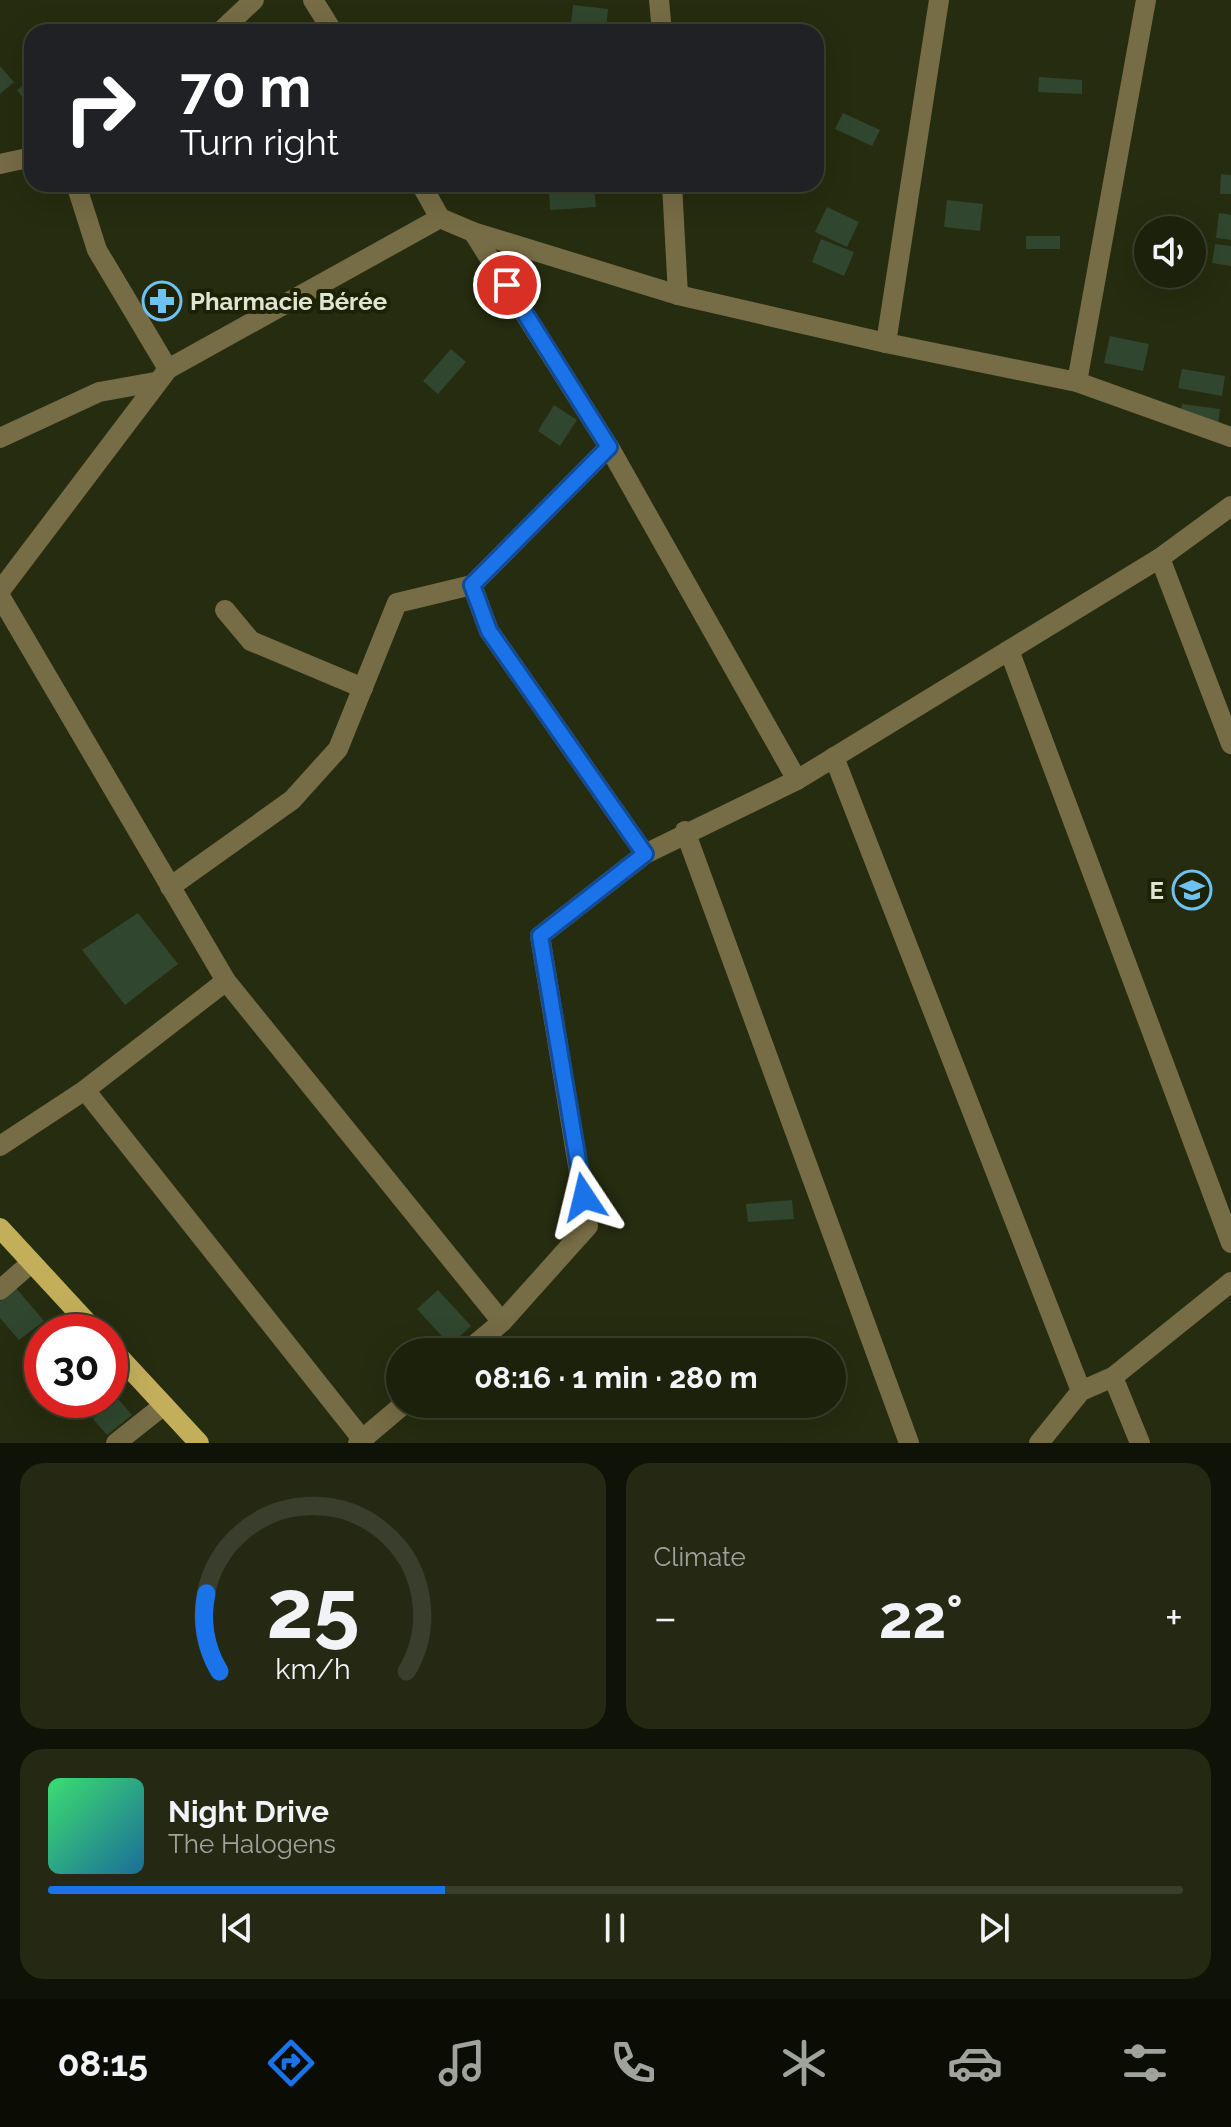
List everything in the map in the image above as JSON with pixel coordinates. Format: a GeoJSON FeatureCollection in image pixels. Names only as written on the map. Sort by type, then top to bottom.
{"type":"FeatureCollection","features":[{"type":"Feature","properties":{"kind":"main road"},"geometry":{"type":"LineString","coordinates":[[0,1228],[79,1314]]}},
{"type":"Feature","properties":{"kind":"main road"},"geometry":{"type":"LineString","coordinates":[[128,1366],[199,1443]]}},
{"type":"Feature","properties":{"kind":"street"},"geometry":{"type":"LineString","coordinates":[[228,24],[254,0]]}},
{"type":"Feature","properties":{"kind":"street"},"geometry":{"type":"LineString","coordinates":[[313,0],[328,24]]}},
{"type":"Feature","properties":{"kind":"street"},"geometry":{"type":"LineString","coordinates":[[659,0],[661,24]]}},
{"type":"Feature","properties":{"kind":"street"},"geometry":{"type":"LineString","coordinates":[[886,343],[939,0]]}},
{"type":"Feature","properties":{"kind":"street"},"geometry":{"type":"LineString","coordinates":[[1077,382],[1146,0]]}},
{"type":"Feature","properties":{"kind":"street"},"geometry":{"type":"LineString","coordinates":[[0,164],[24,159]]}},
{"type":"Feature","properties":{"kind":"street"},"geometry":{"type":"LineString","coordinates":[[79,192],[97,250],[161,376]]}},
{"type":"Feature","properties":{"kind":"street"},"geometry":{"type":"LineString","coordinates":[[425,192],[440,218],[473,232],[678,295],[886,343],[1077,382],[1231,437]]}},
{"type":"Feature","properties":{"kind":"street"},"geometry":{"type":"LineString","coordinates":[[672,192],[678,295]]}},
{"type":"Feature","properties":{"kind":"street"},"geometry":{"type":"LineString","coordinates":[[0,438],[99,392],[161,376],[440,218]]}},
{"type":"Feature","properties":{"kind":"street"},"geometry":{"type":"LineString","coordinates":[[473,232],[609,447],[797,780]]}},
{"type":"Feature","properties":{"kind":"street"},"geometry":{"type":"LineString","coordinates":[[161,376],[0,594],[226,981],[502,1322]]}},
{"type":"Feature","properties":{"kind":"street"},"geometry":{"type":"LineString","coordinates":[[170,887],[292,800],[338,749],[397,603],[472,585],[609,447]]}},
{"type":"Feature","properties":{"kind":"street"},"geometry":{"type":"LineString","coordinates":[[483,1338],[502,1322],[588,1226],[540,936],[645,854],[685,831],[797,780],[1160,558],[1231,506]]}},
{"type":"Feature","properties":{"kind":"street"},"geometry":{"type":"LineString","coordinates":[[1160,558],[1231,744]]}},
{"type":"Feature","properties":{"kind":"street"},"geometry":{"type":"LineString","coordinates":[[472,585],[489,631],[645,854]]}},
{"type":"Feature","properties":{"kind":"street"},"geometry":{"type":"LineString","coordinates":[[225,610],[251,641],[363,688]]}},
{"type":"Feature","properties":{"kind":"street"},"geometry":{"type":"LineString","coordinates":[[1009,650],[1231,1243]]}},
{"type":"Feature","properties":{"kind":"street"},"geometry":{"type":"LineString","coordinates":[[834,757],[1081,1391]]}},
{"type":"Feature","properties":{"kind":"street"},"geometry":{"type":"LineString","coordinates":[[685,831],[909,1443]]}},
{"type":"Feature","properties":{"kind":"street"},"geometry":{"type":"LineString","coordinates":[[0,1146],[85,1090],[226,981]]}},
{"type":"Feature","properties":{"kind":"street"},"geometry":{"type":"LineString","coordinates":[[85,1090],[360,1441],[387,1418]]}},
{"type":"Feature","properties":{"kind":"street"},"geometry":{"type":"LineString","coordinates":[[0,1290],[31,1263]]}},
{"type":"Feature","properties":{"kind":"street"},"geometry":{"type":"LineString","coordinates":[[1039,1443],[1081,1391],[1113,1377],[1231,1282]]}},
{"type":"Feature","properties":{"kind":"street"},"geometry":{"type":"LineString","coordinates":[[1113,1377],[1140,1443]]}},
{"type":"Feature","properties":{"kind":"street"},"geometry":{"type":"LineString","coordinates":[[116,1443],[164,1405]]}},
{"type":"Feature","properties":{"kind":"building"},"geometry":{"type":"Polygon","coordinates":[[[573,5],[608,9],[606,24],[571,24],[573,5]]]}},
{"type":"Feature","properties":{"kind":"building"},"geometry":{"type":"Polygon","coordinates":[[[0,66],[14,82],[0,94],[0,66]]]}},
{"type":"Feature","properties":{"kind":"building"},"geometry":{"type":"Polygon","coordinates":[[[1039,77],[1082,80],[1082,94],[1038,92],[1039,77]]]}},
{"type":"Feature","properties":{"kind":"building"},"geometry":{"type":"Polygon","coordinates":[[[24,85],[24,100],[17,90],[24,85]]]}},
{"type":"Feature","properties":{"kind":"building"},"geometry":{"type":"Polygon","coordinates":[[[843,113],[880,130],[872,146],[835,129],[843,113]]]}},
{"type":"Feature","properties":{"kind":"building"},"geometry":{"type":"Polygon","coordinates":[[[1221,174],[1231,175],[1231,194],[1220,194],[1221,174]]]}},
{"type":"Feature","properties":{"kind":"building"},"geometry":{"type":"Polygon","coordinates":[[[549,192],[594,192],[596,207],[550,210],[549,192]]]}},
{"type":"Feature","properties":{"kind":"building"},"geometry":{"type":"Polygon","coordinates":[[[947,200],[983,204],[980,231],[944,227],[947,200]]]}},
{"type":"Feature","properties":{"kind":"building"},"geometry":{"type":"Polygon","coordinates":[[[827,207],[859,222],[847,247],[815,232],[827,207]]]}},
{"type":"Feature","properties":{"kind":"building"},"geometry":{"type":"Polygon","coordinates":[[[1219,213],[1231,215],[1231,240],[1216,238],[1219,213]]]}},
{"type":"Feature","properties":{"kind":"building"},"geometry":{"type":"Polygon","coordinates":[[[1026,236],[1060,236],[1060,249],[1026,249],[1026,236]]]}},
{"type":"Feature","properties":{"kind":"building"},"geometry":{"type":"Polygon","coordinates":[[[821,239],[854,252],[844,276],[812,262],[821,239]]]}},
{"type":"Feature","properties":{"kind":"building"},"geometry":{"type":"Polygon","coordinates":[[[1215,244],[1231,246],[1231,266],[1212,263],[1215,244]]]}},
{"type":"Feature","properties":{"kind":"building"},"geometry":{"type":"Polygon","coordinates":[[[1110,336],[1149,344],[1143,371],[1104,363],[1110,336]]]}},
{"type":"Feature","properties":{"kind":"building"},"geometry":{"type":"Polygon","coordinates":[[[451,349],[466,362],[438,394],[423,381],[451,349]]]}},
{"type":"Feature","properties":{"kind":"building"},"geometry":{"type":"Polygon","coordinates":[[[1182,369],[1225,376],[1222,396],[1178,388],[1182,369]]]}},
{"type":"Feature","properties":{"kind":"building"},"geometry":{"type":"Polygon","coordinates":[[[1182,404],[1220,409],[1218,427],[1179,421],[1182,404]]]}},
{"type":"Feature","properties":{"kind":"building"},"geometry":{"type":"Polygon","coordinates":[[[554,405],[577,420],[560,446],[538,431],[554,405]]]}},
{"type":"Feature","properties":{"kind":"building"},"geometry":{"type":"Polygon","coordinates":[[[138,913],[178,964],[125,1005],[82,950],[138,913]]]}},
{"type":"Feature","properties":{"kind":"building"},"geometry":{"type":"Polygon","coordinates":[[[792,1200],[794,1219],[748,1222],[746,1204],[792,1200]]]}},
{"type":"Feature","properties":{"kind":"building"},"geometry":{"type":"Polygon","coordinates":[[[16,1288],[38,1314],[24,1314],[24,1336],[19,1340],[0,1318],[0,1301],[16,1288]]]}},
{"type":"Feature","properties":{"kind":"building"},"geometry":{"type":"Polygon","coordinates":[[[438,1290],[471,1326],[458,1338],[444,1338],[417,1309],[438,1290]]]}},
{"type":"Feature","properties":{"kind":"building"},"geometry":{"type":"Polygon","coordinates":[[[128,1410],[132,1415],[107,1435],[93,1419],[128,1418],[128,1410]]]}},
{"type":"Feature","properties":{"kind":"place","name":"Pharmacie Bérée"},"geometry":{"type":"Point","coordinates":[162,301]}},
{"type":"Feature","properties":{"kind":"place","name":"E"},"geometry":{"type":"Point","coordinates":[1192,890]}},
{"type":"Feature","properties":{"kind":"route"},"geometry":{"type":"LineString","coordinates":[[507,285],[609,447],[472,585],[489,631],[645,854],[540,936],[584,1197]]}}]}
